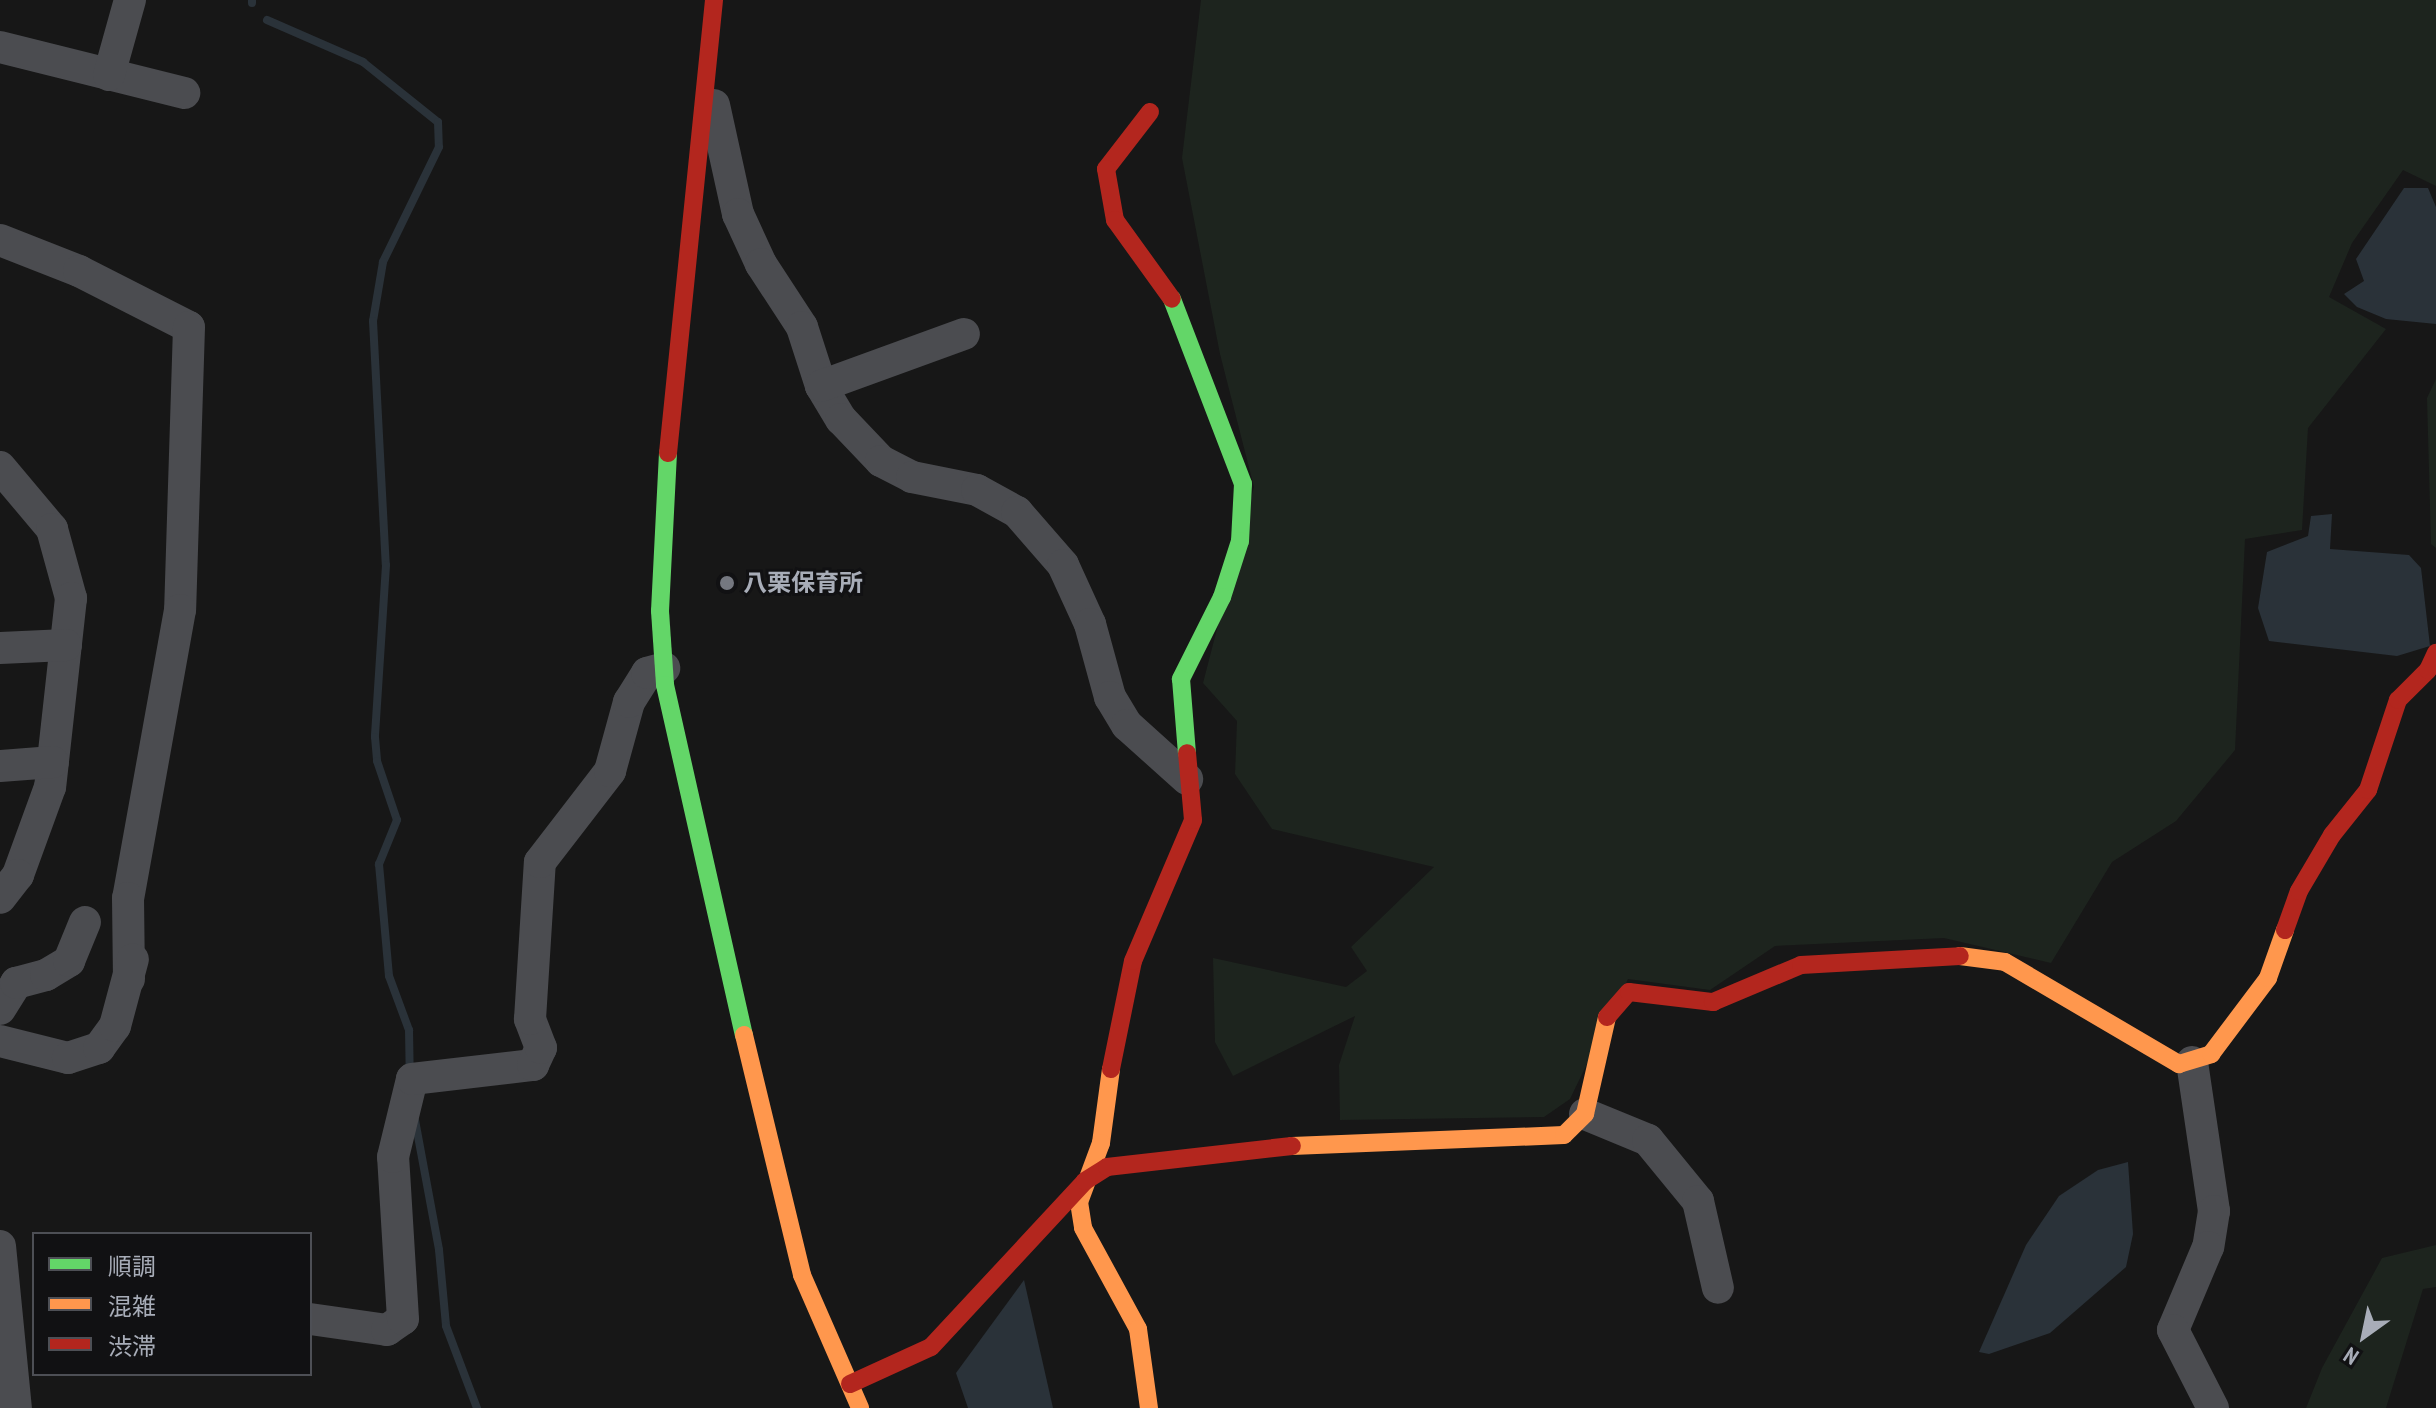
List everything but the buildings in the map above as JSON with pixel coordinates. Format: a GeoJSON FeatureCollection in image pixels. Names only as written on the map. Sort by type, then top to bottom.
{"type":"FeatureCollection","features":[{"type":"Feature","properties":{"kind":"street"},"geometry":{"type":"LineString","coordinates":[[109,75],[130,0]]}},
{"type":"Feature","properties":{"kind":"street"},"geometry":{"type":"LineString","coordinates":[[714,0],[663,502],[660,611],[664,668],[680,769],[802,1275],[860,1408]]}},
{"type":"Feature","properties":{"kind":"street"},"geometry":{"type":"LineString","coordinates":[[0,47],[184,93]]}},
{"type":"Feature","properties":{"kind":"street"},"geometry":{"type":"LineString","coordinates":[[704,80],[718,113],[724,168],[738,214],[802,327],[821,386],[841,419],[881,461],[912,477],[977,490],[1017,512],[1063,565],[1090,624],[1110,697],[1121,716],[1187,779]]}},
{"type":"Feature","properties":{"kind":"street"},"geometry":{"type":"LineString","coordinates":[[1149,1408],[1138,1329],[1083,1228],[1079,1202],[1101,1143],[1118,1023],[1133,961],[1193,820],[1187,779],[1181,679],[1222,597],[1240,541],[1243,484],[1167,285],[1115,220],[1106,169],[1150,112]]}},
{"type":"Feature","properties":{"kind":"street"},"geometry":{"type":"LineString","coordinates":[[0,240],[79,271],[189,327],[180,610],[128,898],[129,979]]}},
{"type":"Feature","properties":{"kind":"street"},"geometry":{"type":"LineString","coordinates":[[821,386],[964,334]]}},
{"type":"Feature","properties":{"kind":"street"},"geometry":{"type":"LineString","coordinates":[[0,467],[52,529],[71,598],[50,787],[18,875],[0,898]]}},
{"type":"Feature","properties":{"kind":"street"},"geometry":{"type":"LineString","coordinates":[[0,648],[66,645]]}},
{"type":"Feature","properties":{"kind":"street"},"geometry":{"type":"LineString","coordinates":[[850,1384],[931,1347],[1085,1181],[1107,1167],[1332,1142],[1451,1136],[1538,1140],[1564,1135],[1585,1114],[1602,1023],[1629,992],[1713,1002],[1801,965],[1860,957],[1954,955],[2005,962],[2179,1064],[2211,1054],[2268,978],[2299,891],[2332,835],[2368,790],[2398,700],[2428,670],[2436,653]]}},
{"type":"Feature","properties":{"kind":"street"},"geometry":{"type":"LineString","coordinates":[[312,1319],[387,1330],[403,1319],[393,1157],[412,1079],[533,1065],[541,1048],[530,1019],[540,862],[610,771],[629,702],[647,673],[664,668]]}},
{"type":"Feature","properties":{"kind":"street"},"geometry":{"type":"LineString","coordinates":[[0,766],[53,762]]}},
{"type":"Feature","properties":{"kind":"street"},"geometry":{"type":"LineString","coordinates":[[0,1041],[68,1058],[99,1048],[115,1026],[129,979],[158,838]]}},
{"type":"Feature","properties":{"kind":"street"},"geometry":{"type":"LineString","coordinates":[[0,1009],[16,983],[46,975],[69,961],[85,922]]}},
{"type":"Feature","properties":{"kind":"street"},"geometry":{"type":"LineString","coordinates":[[2192,1062],[2214,1211],[2208,1247],[2173,1330],[2213,1408]]}},
{"type":"Feature","properties":{"kind":"street"},"geometry":{"type":"LineString","coordinates":[[1585,1114],[1648,1140],[1698,1201],[1718,1288]]}},
{"type":"Feature","properties":{"kind":"street"},"geometry":{"type":"LineString","coordinates":[[0,1246],[23,1334],[16,1408]]}},
{"type":"Feature","properties":{"kind":"shaded area"},"geometry":{"type":"Polygon","coordinates":[[[1201,0],[2436,0],[2436,186],[2403,170],[2352,243],[2329,297],[2386,329],[2308,428],[2302,530],[2245,539],[2235,750],[2176,821],[2112,862],[2051,963],[1944,938],[1775,946],[1710,990],[1628,979],[1570,1099],[1544,1117],[1340,1120],[1339,1065],[1355,1016],[1233,1076],[1215,1042],[1213,958],[1346,987],[1367,971],[1351,947],[1434,867],[1272,829],[1235,774],[1237,721],[1203,683],[1254,487],[1220,354],[1182,158],[1201,0]]]}},
{"type":"Feature","properties":{"kind":"shaded area"},"geometry":{"type":"Polygon","coordinates":[[[2404,188],[2428,188],[2436,207],[2436,324],[2386,319],[2357,307],[2344,294],[2364,281],[2356,259],[2404,188]]]}},
{"type":"Feature","properties":{"kind":"shaded area"},"geometry":{"type":"Polygon","coordinates":[[[2436,379],[2436,548],[2431,544],[2427,398],[2436,379]]]}},
{"type":"Feature","properties":{"kind":"shaded area"},"geometry":{"type":"Polygon","coordinates":[[[2332,514],[2330,549],[2409,555],[2421,568],[2430,646],[2397,656],[2269,641],[2258,608],[2267,552],[2308,536],[2311,516],[2332,514]]]}},
{"type":"Feature","properties":{"kind":"shaded area"},"geometry":{"type":"Polygon","coordinates":[[[2128,1162],[2133,1234],[2126,1267],[2050,1333],[1989,1354],[1979,1352],[2026,1245],[2059,1196],[2098,1170],[2128,1162]]]}},
{"type":"Feature","properties":{"kind":"shaded area"},"geometry":{"type":"Polygon","coordinates":[[[2436,1245],[2436,1287],[2423,1289],[2386,1408],[2306,1408],[2322,1368],[2382,1258],[2436,1245]]]}},
{"type":"Feature","properties":{"kind":"shaded area"},"geometry":{"type":"Polygon","coordinates":[[[1024,1280],[1053,1408],[968,1408],[956,1373],[1024,1280]]]}},
{"type":"Feature","properties":{"kind":"waterway"},"geometry":{"type":"LineString","coordinates":[[267,20],[363,62],[438,122],[439,147],[383,262],[373,321],[386,565],[375,737],[377,761],[397,820],[379,864],[389,976],[409,1030],[410,1069]]}},
{"type":"Feature","properties":{"kind":"waterway"},"geometry":{"type":"LineString","coordinates":[[415,1120],[439,1250],[446,1326],[477,1408]]}},
{"type":"Feature","properties":{"kind":"traffic: fast"},"geometry":{"type":"LineString","coordinates":[[1172,299],[1243,484],[1240,541],[1222,597],[1181,679],[1187,753]]}},
{"type":"Feature","properties":{"kind":"traffic: fast"},"geometry":{"type":"LineString","coordinates":[[668,453],[660,611],[665,685],[744,1035]]}},
{"type":"Feature","properties":{"kind":"traffic: slow"},"geometry":{"type":"LineString","coordinates":[[1960,956],[2005,962],[2179,1064],[2211,1054],[2268,978],[2285,930]]}},
{"type":"Feature","properties":{"kind":"traffic: slow"},"geometry":{"type":"LineString","coordinates":[[1292,1146],[1564,1135],[1585,1114],[1607,1017]]}},
{"type":"Feature","properties":{"kind":"traffic: slow"},"geometry":{"type":"LineString","coordinates":[[744,1035],[802,1275],[860,1408]]}},
{"type":"Feature","properties":{"kind":"traffic: slow"},"geometry":{"type":"LineString","coordinates":[[1111,1069],[1101,1143],[1079,1202],[1083,1228],[1138,1329],[1149,1408]]}},
{"type":"Feature","properties":{"kind":"traffic: jam"},"geometry":{"type":"LineString","coordinates":[[668,453],[714,0]]}},
{"type":"Feature","properties":{"kind":"traffic: jam"},"geometry":{"type":"LineString","coordinates":[[1150,112],[1106,169],[1115,220],[1172,299]]}},
{"type":"Feature","properties":{"kind":"traffic: jam"},"geometry":{"type":"LineString","coordinates":[[2285,930],[2299,891],[2332,835],[2368,790],[2398,700],[2428,670],[2436,653]]}},
{"type":"Feature","properties":{"kind":"traffic: jam"},"geometry":{"type":"LineString","coordinates":[[1111,1069],[1133,961],[1193,820],[1187,753]]}},
{"type":"Feature","properties":{"kind":"traffic: jam"},"geometry":{"type":"LineString","coordinates":[[1607,1017],[1629,992],[1713,1002],[1801,965],[1960,956]]}},
{"type":"Feature","properties":{"kind":"traffic: jam"},"geometry":{"type":"LineString","coordinates":[[850,1384],[931,1347],[1085,1181],[1107,1167],[1292,1146]]}},
{"type":"Feature","properties":{"kind":"place","name":"八栗保育所"},"geometry":{"type":"Point","coordinates":[727,583]}}]}
